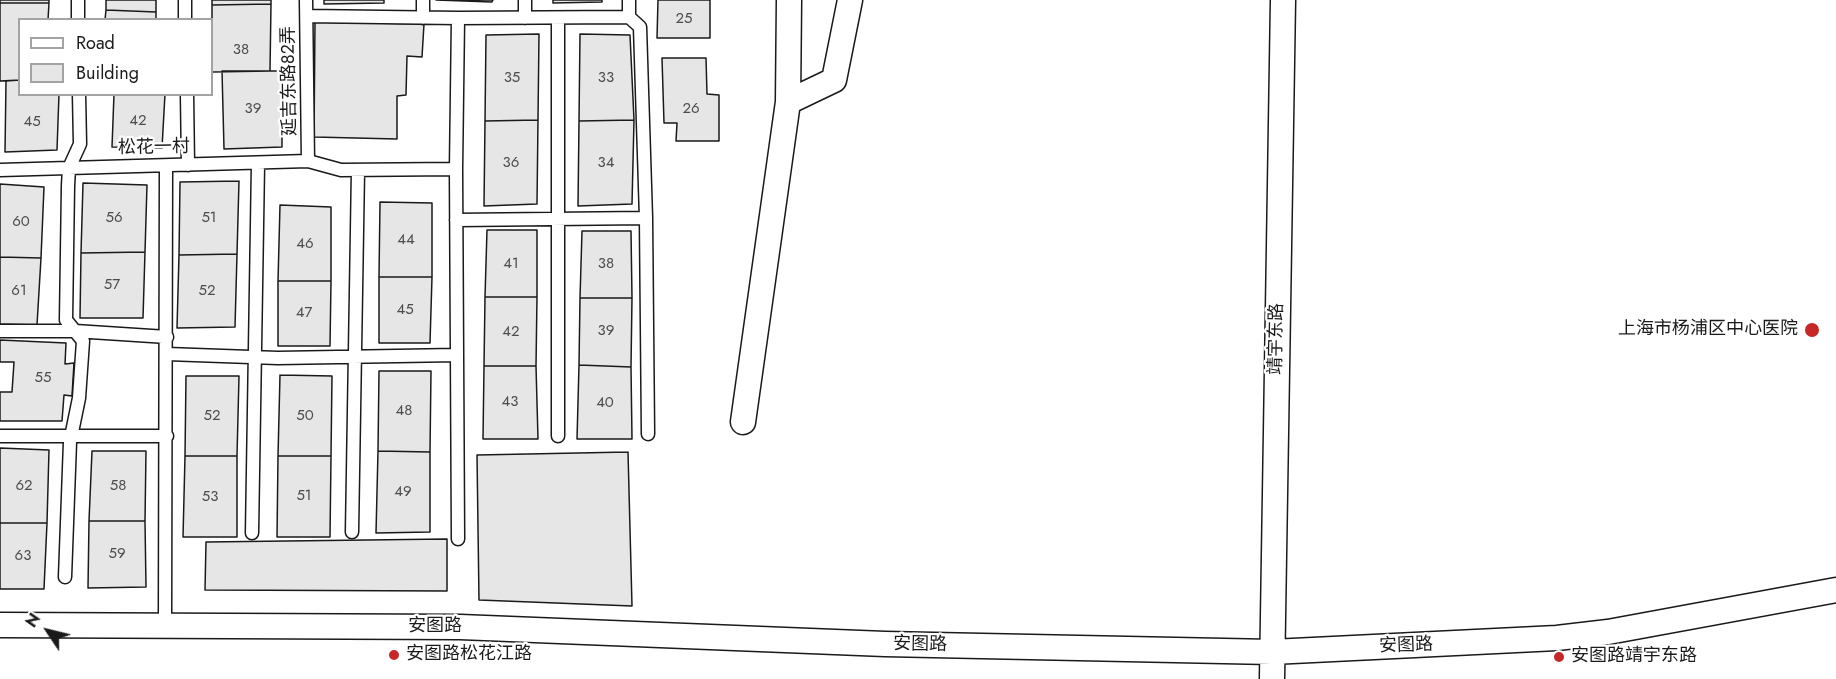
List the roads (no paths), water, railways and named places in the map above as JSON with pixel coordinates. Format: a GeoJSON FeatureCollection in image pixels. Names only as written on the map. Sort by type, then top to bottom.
{"type":"FeatureCollection","features":[{"type":"Feature","properties":{"kind":"street"},"geometry":{"type":"LineString","coordinates":[[744,422],[788,102],[789,0]]}},
{"type":"Feature","properties":{"kind":"street"},"geometry":{"type":"LineString","coordinates":[[788,102],[834,80],[850,0]]}},
{"type":"Feature","properties":{"kind":"street","name":"靖宇东路"},"geometry":{"type":"LineString","coordinates":[[1272,679],[1283,0]]}},
{"type":"Feature","properties":{"kind":"street","name":"安图路"},"geometry":{"type":"LineString","coordinates":[[0,625],[460,627],[885,644],[1272,652],[1530,641],[1578,636],[1836,590]]}},
{"type":"Feature","properties":{"kind":"lane"},"geometry":{"type":"LineString","coordinates":[[78,0],[78,18]]}},
{"type":"Feature","properties":{"kind":"lane"},"geometry":{"type":"LineString","coordinates":[[184,0],[185,18]]}},
{"type":"Feature","properties":{"kind":"lane","name":"延吉东路82弄"},"geometry":{"type":"LineString","coordinates":[[306,0],[308,161]]}},
{"type":"Feature","properties":{"kind":"lane"},"geometry":{"type":"LineString","coordinates":[[423,0],[423,18]]}},
{"type":"Feature","properties":{"kind":"lane"},"geometry":{"type":"LineString","coordinates":[[525,0],[525,18]]}},
{"type":"Feature","properties":{"kind":"lane"},"geometry":{"type":"LineString","coordinates":[[629,0],[629,17]]}},
{"type":"Feature","properties":{"kind":"lane"},"geometry":{"type":"LineString","coordinates":[[306,16],[629,17],[640,27],[646,218],[648,434]]}},
{"type":"Feature","properties":{"kind":"lane"},"geometry":{"type":"LineString","coordinates":[[458,18],[456,169],[458,539]]}},
{"type":"Feature","properties":{"kind":"lane"},"geometry":{"type":"LineString","coordinates":[[558,18],[556,219],[558,436]]}},
{"type":"Feature","properties":{"kind":"lane"},"geometry":{"type":"LineString","coordinates":[[65,577],[71,437],[79,398],[83,341],[66,320],[69,168],[80,144],[80,96]]}},
{"type":"Feature","properties":{"kind":"lane"},"geometry":{"type":"LineString","coordinates":[[187,96],[188,165]]}},
{"type":"Feature","properties":{"kind":"lane","name":"松花一村"},"geometry":{"type":"LineString","coordinates":[[0,170],[308,161],[341,170],[456,169]]}},
{"type":"Feature","properties":{"kind":"lane"},"geometry":{"type":"LineString","coordinates":[[252,533],[258,164]]}},
{"type":"Feature","properties":{"kind":"lane"},"geometry":{"type":"LineString","coordinates":[[165,624],[166,166]]}},
{"type":"Feature","properties":{"kind":"lane"},"geometry":{"type":"LineString","coordinates":[[352,532],[358,170]]}},
{"type":"Feature","properties":{"kind":"lane"},"geometry":{"type":"LineString","coordinates":[[456,220],[646,218]]}},
{"type":"Feature","properties":{"kind":"lane"},"geometry":{"type":"LineString","coordinates":[[0,331],[167,337]]}},
{"type":"Feature","properties":{"kind":"lane"},"geometry":{"type":"LineString","coordinates":[[167,354],[354,357],[457,355]]}},
{"type":"Feature","properties":{"kind":"lane"},"geometry":{"type":"LineString","coordinates":[[0,436],[167,435]]}},
{"type":"Feature","properties":{"kind":"place","name":"上海市杨浦区中心医院"},"geometry":{"type":"Point","coordinates":[1812,330]}},
{"type":"Feature","properties":{"kind":"place","name":"安图路松花江路"},"geometry":{"type":"Point","coordinates":[394,655]}},
{"type":"Feature","properties":{"kind":"place","name":"安图路靖宇东路"},"geometry":{"type":"Point","coordinates":[1559,657]}}]}
